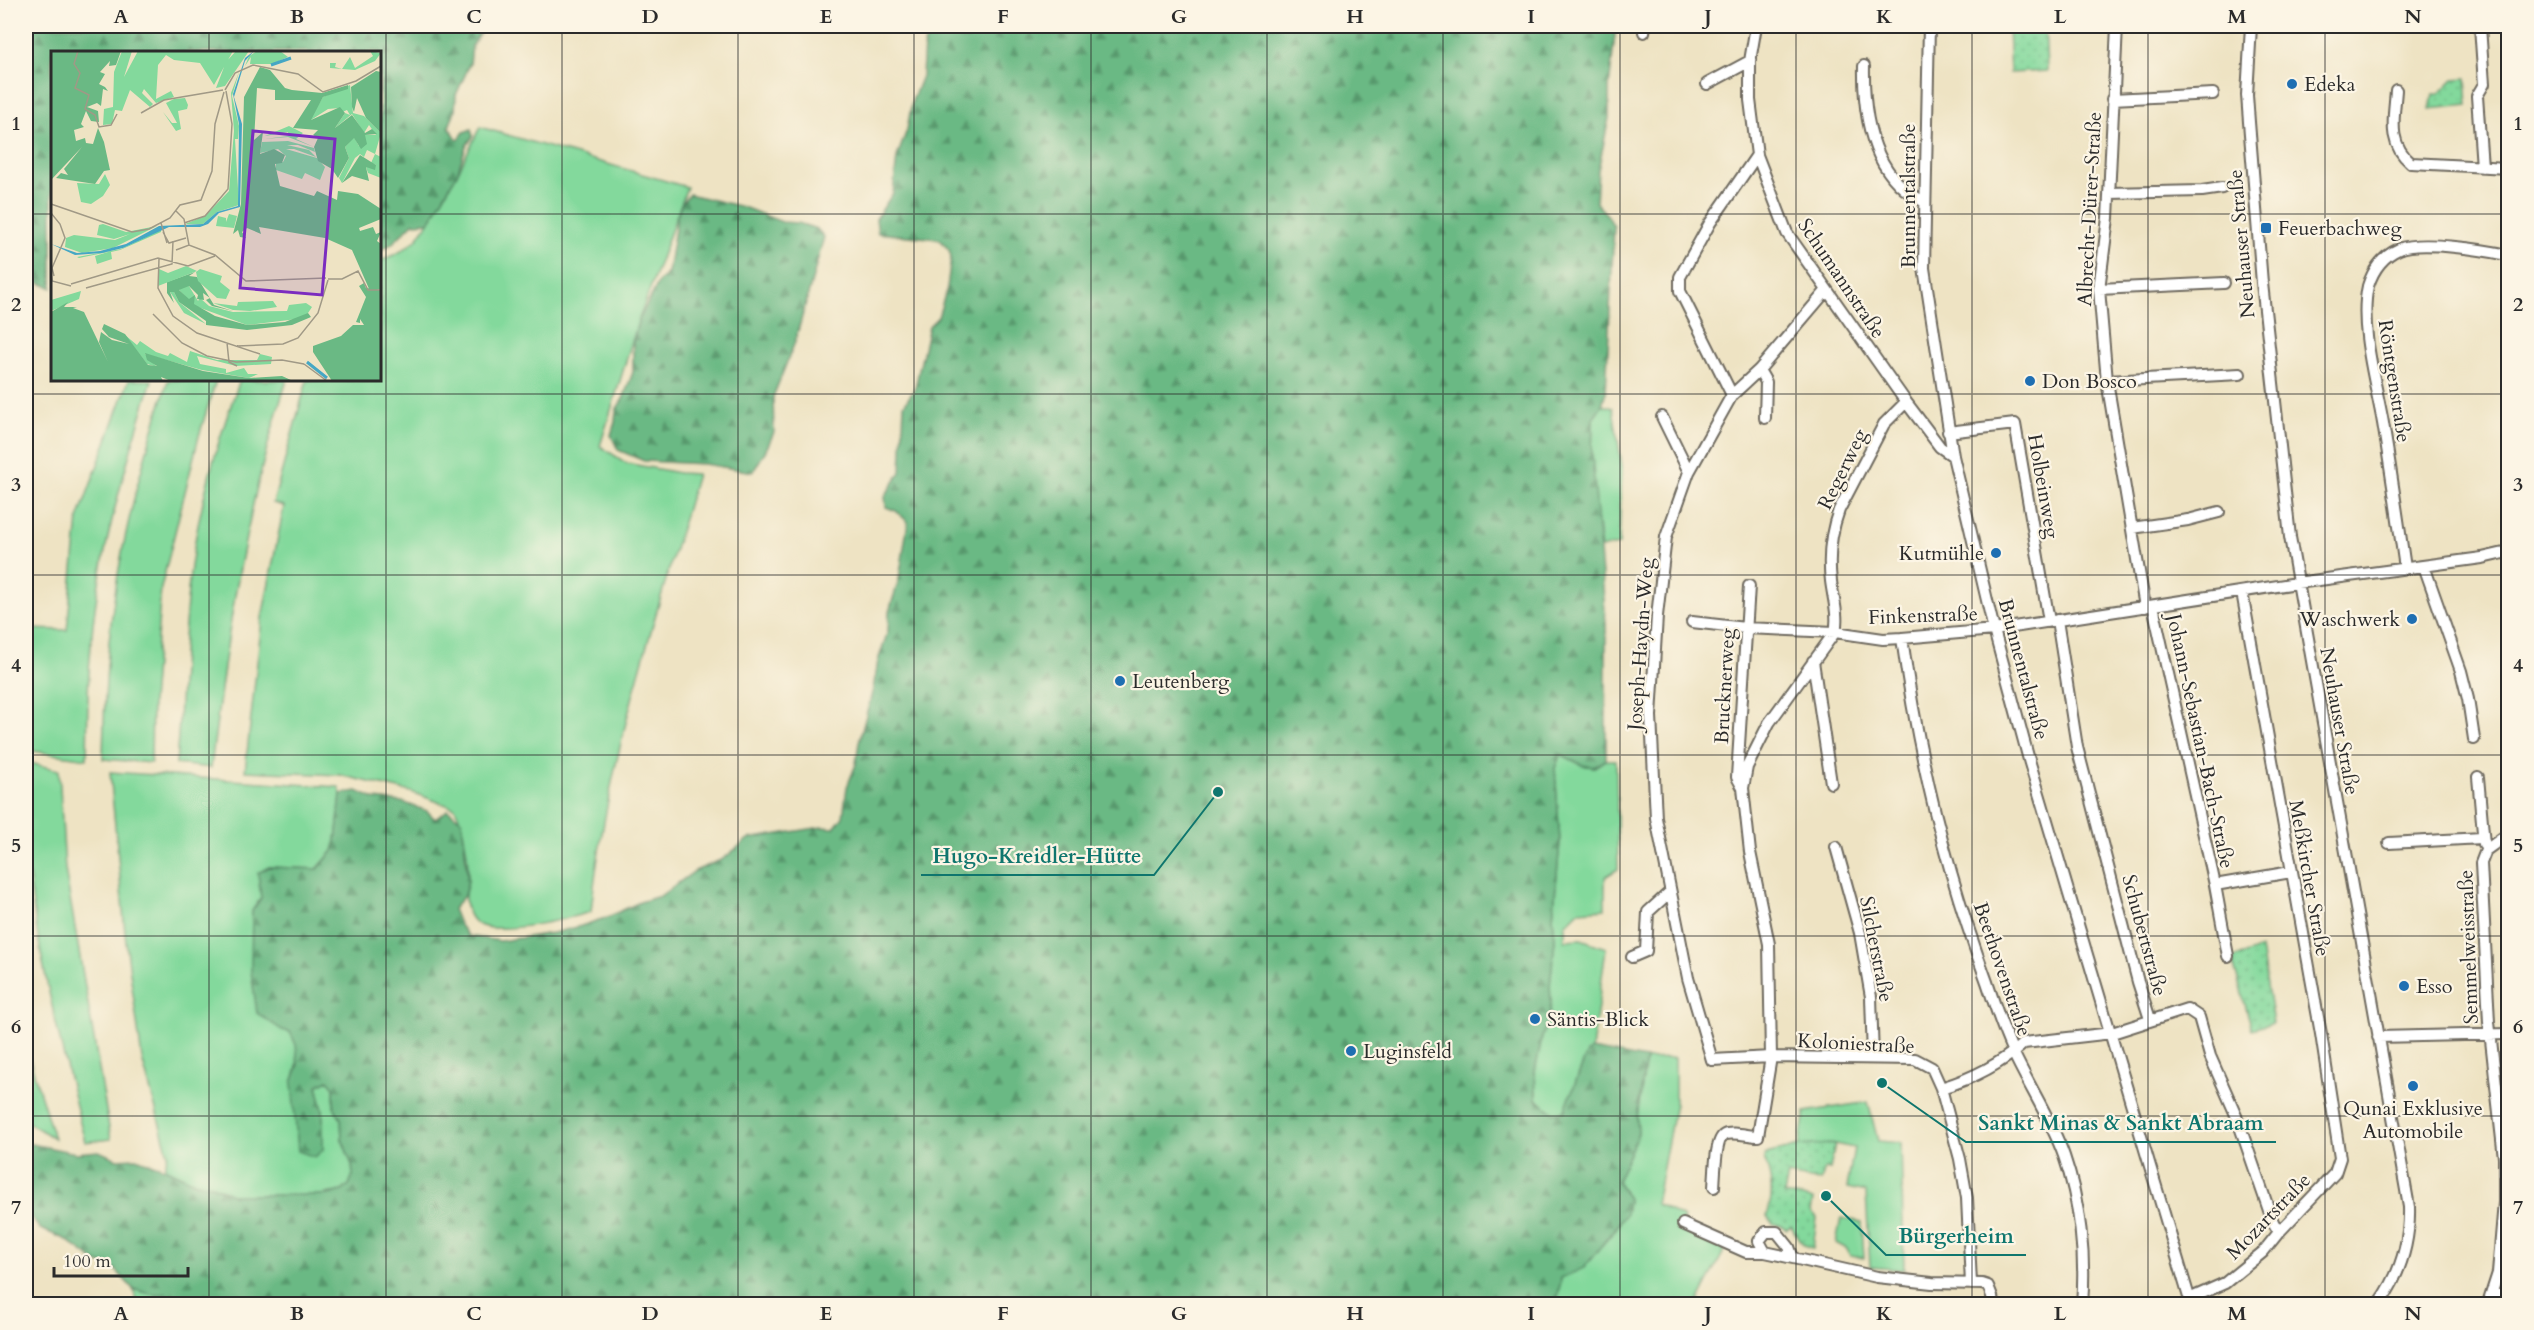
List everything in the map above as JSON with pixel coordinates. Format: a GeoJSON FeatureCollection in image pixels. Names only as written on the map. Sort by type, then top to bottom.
{"type":"FeatureCollection","features":[{"type":"Feature","properties":{"kind":"street","name":"Schumannstraße"},"geometry":{"type":"LineString","coordinates":[[1756,26],[1750,61],[1750,99],[1756,154],[1787,233],[1906,402],[1940,447],[1953,456]]}},
{"type":"Feature","properties":{"kind":"street","name":"Brunnentalstraße"},"geometry":{"type":"LineString","coordinates":[[1929,26],[1924,268],[1948,432],[1994,630],[2029,760],[2112,1033],[2118,1061],[2190,1302]]}},
{"type":"Feature","properties":{"kind":"street","name":"Albrecht-Dürer-Straße"},"geometry":{"type":"LineString","coordinates":[[2117,26],[2108,218],[2099,289],[2107,381],[2132,528],[2149,606]]}},
{"type":"Feature","properties":{"kind":"street","name":"Neuhauser Straße"},"geometry":{"type":"LineString","coordinates":[[2251,26],[2247,95],[2262,283],[2290,537],[2407,1191],[2408,1235],[2396,1275],[2379,1305]]}},
{"type":"Feature","properties":{"kind":"street"},"geometry":{"type":"LineString","coordinates":[[2480,26],[2484,84],[2476,96],[2482,167]]}},
{"type":"Feature","properties":{"kind":"street"},"geometry":{"type":"LineString","coordinates":[[1707,84],[1750,61]]}},
{"type":"Feature","properties":{"kind":"street"},"geometry":{"type":"LineString","coordinates":[[1864,66],[1866,116],[1875,145],[1902,188],[1925,202]]}},
{"type":"Feature","properties":{"kind":"street"},"geometry":{"type":"LineString","coordinates":[[2396,90],[2393,136],[2401,154],[2411,163],[2508,168]]}},
{"type":"Feature","properties":{"kind":"street"},"geometry":{"type":"LineString","coordinates":[[2112,99],[2213,94]]}},
{"type":"Feature","properties":{"kind":"street"},"geometry":{"type":"LineString","coordinates":[[1732,395],[1680,291],[1680,277],[1710,223],[1756,154]]}},
{"type":"Feature","properties":{"kind":"street"},"geometry":{"type":"LineString","coordinates":[[2109,193],[2202,191],[2222,188]]}},
{"type":"Feature","properties":{"kind":"street","name":"Röntgenstraße"},"geometry":{"type":"LineString","coordinates":[[2405,568],[2369,343],[2368,286],[2375,269],[2382,261],[2407,247],[2464,249],[2508,255]]}},
{"type":"Feature","properties":{"kind":"street"},"geometry":{"type":"LineString","coordinates":[[2099,289],[2224,283]]}},
{"type":"Feature","properties":{"kind":"street","name":"Joseph-Haydn-Weg"},"geometry":{"type":"LineString","coordinates":[[1712,1060],[1688,978],[1656,818],[1651,716],[1657,616],[1666,537],[1689,472],[1732,395],[1759,370],[1827,290]]}},
{"type":"Feature","properties":{"kind":"street"},"geometry":{"type":"LineString","coordinates":[[1759,370],[1766,382],[1765,418]]}},
{"type":"Feature","properties":{"kind":"street"},"geometry":{"type":"LineString","coordinates":[[2107,381],[2240,374]]}},
{"type":"Feature","properties":{"kind":"street","name":"Regerweg"},"geometry":{"type":"LineString","coordinates":[[1835,632],[1837,623],[1831,578],[1834,523],[1884,424],[1906,402]]}},
{"type":"Feature","properties":{"kind":"street"},"geometry":{"type":"LineString","coordinates":[[1662,417],[1689,472]]}},
{"type":"Feature","properties":{"kind":"street","name":"Holbeinweg"},"geometry":{"type":"LineString","coordinates":[[1948,432],[2015,424],[2053,621]]}},
{"type":"Feature","properties":{"kind":"street"},"geometry":{"type":"LineString","coordinates":[[2132,528],[2188,520],[2219,512]]}},
{"type":"Feature","properties":{"kind":"street"},"geometry":{"type":"LineString","coordinates":[[2297,583],[2482,558],[2508,552]]}},
{"type":"Feature","properties":{"kind":"street"},"geometry":{"type":"LineString","coordinates":[[2424,566],[2462,672],[2474,739]]}},
{"type":"Feature","properties":{"kind":"street","name":"Finkenstraße"},"geometry":{"type":"LineString","coordinates":[[1692,622],[1745,628],[1835,632],[1883,639],[1902,638],[1994,630],[2297,583]]}},
{"type":"Feature","properties":{"kind":"street","name":"Brucknerweg"},"geometry":{"type":"LineString","coordinates":[[1714,1187],[1719,1143],[1722,1136],[1727,1134],[1758,1136],[1771,1057],[1769,944],[1750,852],[1743,788],[1737,777],[1749,586]]}},
{"type":"Feature","properties":{"kind":"street","name":"Meßkircher Straße"},"geometry":{"type":"LineString","coordinates":[[2242,592],[2336,1128],[2340,1158],[2337,1170]]}},
{"type":"Feature","properties":{"kind":"street","name":"Johann-Sebastian-Bach-Straße"},"geometry":{"type":"LineString","coordinates":[[2149,606],[2215,885],[2228,956]]}},
{"type":"Feature","properties":{"kind":"street","name":"Schubertstraße"},"geometry":{"type":"LineString","coordinates":[[2053,621],[2077,747],[2138,982],[2150,1019],[2187,1009],[2199,1017],[2210,1056],[2236,1115],[2272,1222],[2279,1232]]}},
{"type":"Feature","properties":{"kind":"street"},"geometry":{"type":"LineString","coordinates":[[1743,788],[1747,767],[1769,723],[1835,632]]}},
{"type":"Feature","properties":{"kind":"street","name":"Beethovenstraße"},"geometry":{"type":"LineString","coordinates":[[1902,638],[1920,751],[1958,892],[1986,980],[2013,1053],[2064,1156],[2077,1211],[2084,1278],[2082,1305]]}},
{"type":"Feature","properties":{"kind":"street"},"geometry":{"type":"LineString","coordinates":[[1813,661],[1831,783]]}},
{"type":"Feature","properties":{"kind":"street"},"geometry":{"type":"LineString","coordinates":[[2478,777],[2482,838],[2486,850]]}},
{"type":"Feature","properties":{"kind":"street","name":"Semmelweisstraße"},"geometry":{"type":"LineString","coordinates":[[2490,1034],[2481,863],[2486,850],[2499,838],[2508,834]]}},
{"type":"Feature","properties":{"kind":"street"},"geometry":{"type":"LineString","coordinates":[[2389,843],[2482,838]]}},
{"type":"Feature","properties":{"kind":"street","name":"Silcherstraße"},"geometry":{"type":"LineString","coordinates":[[1836,847],[1860,933],[1871,997],[1874,1058]]}},
{"type":"Feature","properties":{"kind":"street","name":"Johann-Sebastian-Bach-Straße"},"geometry":{"type":"LineString","coordinates":[[2215,885],[2291,872]]}},
{"type":"Feature","properties":{"kind":"street"},"geometry":{"type":"LineString","coordinates":[[1632,957],[1646,951],[1648,912],[1670,892]]}},
{"type":"Feature","properties":{"kind":"street"},"geometry":{"type":"LineString","coordinates":[[1941,1088],[1963,1081],[2013,1053],[2024,1043],[2112,1033],[2150,1019]]}},
{"type":"Feature","properties":{"kind":"street"},"geometry":{"type":"LineString","coordinates":[[2490,1034],[2504,1158],[2504,1202],[2500,1255],[2498,1273],[2490,1299],[2508,1296]]}},
{"type":"Feature","properties":{"kind":"street","name":"Semmelweisstraße"},"geometry":{"type":"LineString","coordinates":[[2378,1037],[2508,1034]]}},
{"type":"Feature","properties":{"kind":"street","name":"Koloniestraße"},"geometry":{"type":"LineString","coordinates":[[1712,1060],[1771,1057],[1915,1059],[1932,1068],[1941,1088],[1960,1159],[1967,1198],[1971,1284]]}},
{"type":"Feature","properties":{"kind":"street","name":"Mozartstraße"},"geometry":{"type":"LineString","coordinates":[[2190,1302],[2231,1279],[2263,1252],[2337,1170]]}},
{"type":"Feature","properties":{"kind":"street"},"geometry":{"type":"LineString","coordinates":[[1683,1224],[1746,1252],[1765,1252],[1793,1257],[1877,1277],[1988,1286],[1993,1305]]}},
{"type":"Feature","properties":{"kind":"street"},"geometry":{"type":"LineString","coordinates":[[1765,1252],[1759,1241],[1761,1235],[1766,1232],[1777,1232],[1789,1247],[1793,1257]]}},
{"type":"Feature","properties":{"kind":"green space"},"geometry":{"type":"Polygon","coordinates":[[[26,26],[484,26],[472,46],[470,64],[456,95],[455,110],[449,127],[458,140],[464,132],[471,129],[473,136],[466,146],[457,174],[429,222],[413,223],[392,244],[381,250],[381,51],[51,51],[51,288],[35,281],[26,283],[26,26]]]}},
{"type":"Feature","properties":{"kind":"green space"},"geometry":{"type":"Polygon","coordinates":[[[933,26],[1616,26],[1609,88],[1609,118],[1598,170],[1596,203],[1614,227],[1606,392],[1602,405],[1593,418],[1592,454],[1606,623],[1606,760],[1594,767],[1582,765],[1561,754],[1555,768],[1560,842],[1553,918],[1555,940],[1549,1019],[1542,1037],[1535,1071],[1536,1099],[1553,1112],[1564,1112],[1587,1053],[1592,1049],[1646,1059],[1637,1117],[1638,1133],[1617,1181],[1628,1199],[1626,1214],[1584,1268],[1561,1278],[1557,1301],[1561,1304],[168,1304],[172,1299],[166,1294],[154,1295],[133,1289],[115,1269],[96,1262],[65,1239],[40,1229],[26,1211],[26,1143],[76,1153],[99,1151],[117,1159],[136,1158],[196,1183],[212,1185],[233,1195],[328,1195],[342,1191],[349,1185],[353,1175],[352,1165],[342,1139],[341,1119],[334,1107],[334,1087],[328,1080],[317,1086],[323,1111],[323,1150],[315,1157],[298,1151],[292,1083],[298,1066],[296,1045],[290,1032],[282,1030],[257,1013],[251,971],[252,911],[261,898],[258,873],[269,867],[318,869],[333,851],[341,794],[357,791],[374,799],[402,802],[427,811],[435,819],[448,810],[462,821],[468,880],[464,896],[453,909],[459,924],[468,936],[500,941],[553,933],[608,917],[640,902],[660,896],[695,871],[723,859],[748,839],[822,827],[834,828],[843,817],[847,787],[856,764],[878,661],[888,631],[889,612],[899,579],[908,522],[896,511],[886,507],[885,496],[901,472],[904,405],[915,388],[929,326],[938,317],[947,288],[951,257],[949,250],[939,239],[878,233],[876,219],[893,193],[897,157],[907,130],[912,101],[922,76],[924,44],[933,26]]]}},
{"type":"Feature","properties":{"kind":"green space"},"geometry":{"type":"Polygon","coordinates":[[[2008,26],[2045,26],[2047,71],[2010,73],[2008,26]]]}},
{"type":"Feature","properties":{"kind":"green space"},"geometry":{"type":"Polygon","coordinates":[[[2466,78],[2468,105],[2430,109],[2433,95],[2439,94],[2454,79],[2466,78]]]}},
{"type":"Feature","properties":{"kind":"green space"},"geometry":{"type":"Polygon","coordinates":[[[480,127],[687,187],[638,322],[600,446],[626,463],[697,474],[649,636],[620,745],[598,856],[591,912],[518,927],[490,928],[479,925],[469,913],[465,895],[468,880],[467,853],[455,808],[411,792],[340,775],[245,771],[262,618],[284,506],[273,503],[307,381],[381,381],[381,261],[398,253],[416,240],[457,174],[480,127]]]}},
{"type":"Feature","properties":{"kind":"green space"},"geometry":{"type":"Polygon","coordinates":[[[689,194],[743,207],[782,222],[798,223],[817,229],[824,237],[795,342],[773,397],[774,432],[753,472],[704,464],[644,461],[618,450],[611,435],[616,410],[623,399],[633,372],[633,342],[638,322],[659,281],[668,273],[677,216],[681,204],[689,194]]]}},
{"type":"Feature","properties":{"kind":"green space"},"geometry":{"type":"Polygon","coordinates":[[[129,381],[152,381],[122,482],[98,587],[89,670],[87,759],[26,750],[26,629],[67,630],[78,519],[129,381]]]}},
{"type":"Feature","properties":{"kind":"green space"},"geometry":{"type":"Polygon","coordinates":[[[168,381],[216,381],[199,436],[161,588],[152,702],[151,763],[103,759],[107,664],[117,578],[151,436],[168,381]]]}},
{"type":"Feature","properties":{"kind":"green space"},"geometry":{"type":"Polygon","coordinates":[[[240,381],[287,381],[260,476],[239,572],[211,768],[176,764],[189,582],[208,480],[240,381]]]}},
{"type":"Feature","properties":{"kind":"green space"},"geometry":{"type":"Polygon","coordinates":[[[1602,405],[1613,408],[1622,466],[1619,545],[1601,548],[1592,454],[1593,418],[1602,405]]]}},
{"type":"Feature","properties":{"kind":"green space"},"geometry":{"type":"Polygon","coordinates":[[[1560,754],[1582,765],[1594,767],[1606,760],[1616,760],[1618,869],[1605,877],[1605,909],[1579,911],[1565,925],[1565,940],[1581,939],[1606,948],[1592,1049],[1587,1053],[1564,1112],[1553,1112],[1536,1099],[1535,1071],[1542,1037],[1549,1019],[1551,1002],[1550,985],[1555,940],[1553,918],[1560,842],[1555,768],[1560,754]]]}},
{"type":"Feature","properties":{"kind":"green space"},"geometry":{"type":"Polygon","coordinates":[[[26,762],[59,770],[65,869],[111,1139],[85,1142],[50,995],[35,920],[26,845],[24,814],[26,762]]]}},
{"type":"Feature","properties":{"kind":"green space"},"geometry":{"type":"Polygon","coordinates":[[[110,772],[339,787],[341,794],[333,851],[317,869],[269,867],[258,873],[261,898],[252,911],[257,1013],[284,1027],[295,1038],[298,1058],[292,1083],[323,1111],[317,1085],[328,1080],[334,1087],[334,1107],[341,1119],[342,1139],[352,1165],[353,1175],[349,1185],[342,1191],[315,1196],[233,1195],[212,1185],[196,1183],[164,1168],[168,1154],[142,1059],[126,943],[110,772]]]}},
{"type":"Feature","properties":{"kind":"green space"},"geometry":{"type":"Polygon","coordinates":[[[2261,948],[2273,1023],[2252,1029],[2232,959],[2261,948]]]}},
{"type":"Feature","properties":{"kind":"green space"},"geometry":{"type":"Polygon","coordinates":[[[26,1048],[54,1138],[27,1122],[26,1048]]]}},
{"type":"Feature","properties":{"kind":"green space"},"geometry":{"type":"Polygon","coordinates":[[[1675,1058],[1675,1104],[1656,1204],[1684,1218],[1680,1227],[1726,1247],[1698,1302],[1689,1304],[1561,1304],[1557,1301],[1561,1278],[1602,1245],[1626,1211],[1628,1199],[1617,1181],[1638,1133],[1637,1117],[1646,1059],[1675,1058]]]}},
{"type":"Feature","properties":{"kind":"green space"},"geometry":{"type":"Polygon","coordinates":[[[1868,1102],[1878,1141],[1901,1143],[1904,1270],[1870,1267],[1866,1192],[1847,1188],[1854,1148],[1835,1144],[1799,1146],[1805,1112],[1868,1102]]]}},
{"type":"Feature","properties":{"kind":"green space"},"geometry":{"type":"Polygon","coordinates":[[[1835,1144],[1830,1169],[1825,1168],[1821,1181],[1788,1175],[1784,1194],[1813,1199],[1811,1212],[1817,1218],[1813,1248],[1800,1240],[1791,1226],[1786,1229],[1781,1225],[1773,1224],[1767,1216],[1771,1201],[1771,1187],[1764,1158],[1766,1154],[1799,1146],[1835,1144]]]}},
{"type":"Feature","properties":{"kind":"green space"},"geometry":{"type":"Polygon","coordinates":[[[1841,1218],[1862,1222],[1864,1258],[1850,1256],[1847,1249],[1836,1243],[1841,1218]]]}},
{"type":"Feature","properties":{"kind":"green space"},"geometry":{"type":"Polygon","coordinates":[[[133,1289],[154,1295],[166,1294],[172,1299],[168,1304],[137,1304],[133,1289]]]}},
{"type":"Feature","properties":{"kind":"place","name":"Edeka"},"geometry":{"type":"Point","coordinates":[2292,84]}},
{"type":"Feature","properties":{"kind":"place","name":"Feuerbachweg"},"geometry":{"type":"Point","coordinates":[2266,228]}},
{"type":"Feature","properties":{"kind":"place","name":"Don Bosco"},"geometry":{"type":"Point","coordinates":[2030,381]}},
{"type":"Feature","properties":{"kind":"place","name":"Kutmühle"},"geometry":{"type":"Point","coordinates":[1996,553]}},
{"type":"Feature","properties":{"kind":"place","name":"Waschwerk"},"geometry":{"type":"Point","coordinates":[2412,619]}},
{"type":"Feature","properties":{"kind":"place","name":"Leutenberg"},"geometry":{"type":"Point","coordinates":[1120,681]}},
{"type":"Feature","properties":{"kind":"place","name":"Hugo-Kreidler-Hütte"},"geometry":{"type":"Point","coordinates":[1218,792]}},
{"type":"Feature","properties":{"kind":"place","name":"Esso"},"geometry":{"type":"Point","coordinates":[2404,986]}},
{"type":"Feature","properties":{"kind":"place","name":"Säntis-Blick"},"geometry":{"type":"Point","coordinates":[1535,1019]}},
{"type":"Feature","properties":{"kind":"place","name":"Luginsfeld"},"geometry":{"type":"Point","coordinates":[1351,1051]}},
{"type":"Feature","properties":{"kind":"place","name":"Sankt Minas & Sankt Abraam"},"geometry":{"type":"Point","coordinates":[1882,1083]}},
{"type":"Feature","properties":{"kind":"place","name":"Qunai Exklusive Automobile"},"geometry":{"type":"Point","coordinates":[2413,1086]}},
{"type":"Feature","properties":{"kind":"place","name":"Bürgerheim"},"geometry":{"type":"Point","coordinates":[1826,1196]}}]}
